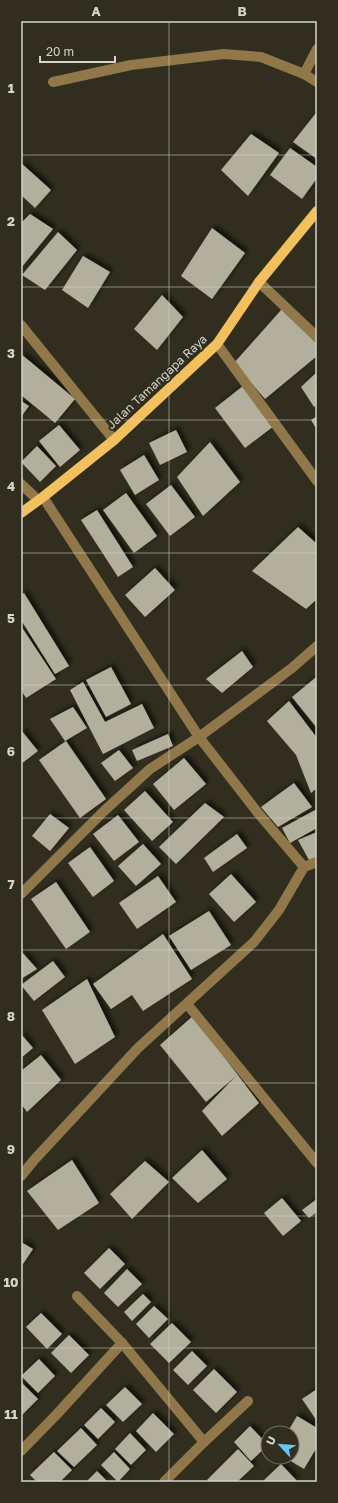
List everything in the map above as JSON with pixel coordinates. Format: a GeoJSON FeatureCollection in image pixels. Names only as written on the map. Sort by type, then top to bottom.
{"type":"FeatureCollection","features":[{"type":"Feature","properties":{"kind":"main road","name":"Jalan Tamangapa Raya"},"geometry":{"type":"LineString","coordinates":[[21,513],[41,499],[114,440],[217,344],[259,282],[317,211]]}},
{"type":"Feature","properties":{"kind":"street"},"geometry":{"type":"LineString","coordinates":[[304,74],[317,49]]}},
{"type":"Feature","properties":{"kind":"street"},"geometry":{"type":"LineString","coordinates":[[53,82],[131,66],[224,54],[261,57],[304,74],[317,82]]}},
{"type":"Feature","properties":{"kind":"street"},"geometry":{"type":"LineString","coordinates":[[259,282],[317,336]]}},
{"type":"Feature","properties":{"kind":"street"},"geometry":{"type":"LineString","coordinates":[[21,325],[114,440]]}},
{"type":"Feature","properties":{"kind":"street"},"geometry":{"type":"LineString","coordinates":[[217,344],[317,481]]}},
{"type":"Feature","properties":{"kind":"street"},"geometry":{"type":"LineString","coordinates":[[21,484],[41,499],[199,737],[258,813],[304,867]]}},
{"type":"Feature","properties":{"kind":"street"},"geometry":{"type":"LineString","coordinates":[[21,894],[104,811],[150,769],[199,737],[292,668],[317,646]]}},
{"type":"Feature","properties":{"kind":"street"},"geometry":{"type":"LineString","coordinates":[[21,1176],[40,1153],[138,1048],[259,936],[279,910],[304,867],[317,862]]}},
{"type":"Feature","properties":{"kind":"street"},"geometry":{"type":"LineString","coordinates":[[187,1004],[317,1163]]}},
{"type":"Feature","properties":{"kind":"street"},"geometry":{"type":"LineString","coordinates":[[77,1296],[122,1343],[204,1442]]}},
{"type":"Feature","properties":{"kind":"street"},"geometry":{"type":"LineString","coordinates":[[21,1451],[58,1414],[122,1343]]}},
{"type":"Feature","properties":{"kind":"street"},"geometry":{"type":"LineString","coordinates":[[164,1482],[248,1401]]}},
{"type":"Feature","properties":{"kind":"building"},"geometry":{"type":"Polygon","coordinates":[[[316,113],[317,114],[317,159],[293,142],[316,113]]]}},
{"type":"Feature","properties":{"kind":"building"},"geometry":{"type":"Polygon","coordinates":[[[251,134],[279,153],[248,196],[221,170],[251,134]]]}},
{"type":"Feature","properties":{"kind":"building"},"geometry":{"type":"Polygon","coordinates":[[[290,148],[317,167],[317,178],[302,199],[270,175],[290,148]]]}},
{"type":"Feature","properties":{"kind":"building"},"geometry":{"type":"Polygon","coordinates":[[[21,163],[51,190],[35,208],[21,195],[21,163]]]}},
{"type":"Feature","properties":{"kind":"building"},"geometry":{"type":"Polygon","coordinates":[[[30,214],[53,229],[21,268],[21,223],[30,214]]]}},
{"type":"Feature","properties":{"kind":"building"},"geometry":{"type":"Polygon","coordinates":[[[212,228],[245,253],[212,299],[181,276],[212,228]]]}},
{"type":"Feature","properties":{"kind":"building"},"geometry":{"type":"Polygon","coordinates":[[[58,232],[77,250],[45,290],[22,275],[58,232]]]}},
{"type":"Feature","properties":{"kind":"building"},"geometry":{"type":"Polygon","coordinates":[[[83,256],[110,272],[88,308],[62,290],[83,256]]]}},
{"type":"Feature","properties":{"kind":"building"},"geometry":{"type":"Polygon","coordinates":[[[162,295],[183,317],[157,350],[134,329],[162,295]]]}},
{"type":"Feature","properties":{"kind":"building"},"geometry":{"type":"Polygon","coordinates":[[[282,309],[317,344],[317,356],[265,399],[234,363],[282,309]]]}},
{"type":"Feature","properties":{"kind":"building"},"geometry":{"type":"Polygon","coordinates":[[[21,354],[75,399],[55,423],[21,395],[21,354]]]}},
{"type":"Feature","properties":{"kind":"building"},"geometry":{"type":"Polygon","coordinates":[[[317,372],[317,405],[314,407],[301,387],[317,372]]]}},
{"type":"Feature","properties":{"kind":"building"},"geometry":{"type":"Polygon","coordinates":[[[243,386],[274,426],[245,448],[215,408],[243,386]]]}},
{"type":"Feature","properties":{"kind":"building"},"geometry":{"type":"Polygon","coordinates":[[[21,401],[29,406],[21,417],[21,401]]]}},
{"type":"Feature","properties":{"kind":"building"},"geometry":{"type":"Polygon","coordinates":[[[317,416],[317,430],[311,420],[317,416]]]}},
{"type":"Feature","properties":{"kind":"building"},"geometry":{"type":"Polygon","coordinates":[[[59,425],[80,450],[60,467],[39,441],[59,425]]]}},
{"type":"Feature","properties":{"kind":"building"},"geometry":{"type":"Polygon","coordinates":[[[176,430],[187,452],[160,465],[149,443],[176,430]]]}},
{"type":"Feature","properties":{"kind":"building"},"geometry":{"type":"Polygon","coordinates":[[[210,442],[240,482],[203,516],[177,477],[210,442]]]}},
{"type":"Feature","properties":{"kind":"building"},"geometry":{"type":"Polygon","coordinates":[[[37,446],[56,466],[40,482],[21,462],[37,446]]]}},
{"type":"Feature","properties":{"kind":"building"},"geometry":{"type":"Polygon","coordinates":[[[144,455],[159,480],[135,495],[120,470],[144,455]]]}},
{"type":"Feature","properties":{"kind":"building"},"geometry":{"type":"Polygon","coordinates":[[[171,485],[195,517],[170,536],[146,504],[171,485]]]}},
{"type":"Feature","properties":{"kind":"building"},"geometry":{"type":"Polygon","coordinates":[[[126,493],[157,536],[134,553],[103,510],[126,493]]]}},
{"type":"Feature","properties":{"kind":"building"},"geometry":{"type":"Polygon","coordinates":[[[97,510],[133,567],[118,577],[81,520],[97,510]]]}},
{"type":"Feature","properties":{"kind":"building"},"geometry":{"type":"Polygon","coordinates":[[[298,527],[317,544],[317,599],[306,609],[252,571],[298,527]]]}},
{"type":"Feature","properties":{"kind":"building"},"geometry":{"type":"Polygon","coordinates":[[[155,568],[175,590],[145,617],[125,595],[155,568]]]}},
{"type":"Feature","properties":{"kind":"building"},"geometry":{"type":"Polygon","coordinates":[[[24,593],[69,666],[55,674],[21,620],[21,595],[24,593]]]}},
{"type":"Feature","properties":{"kind":"building"},"geometry":{"type":"Polygon","coordinates":[[[21,626],[56,679],[26,698],[21,690],[21,626]]]}},
{"type":"Feature","properties":{"kind":"building"},"geometry":{"type":"Polygon","coordinates":[[[242,651],[253,667],[222,693],[206,679],[242,651]]]}},
{"type":"Feature","properties":{"kind":"building"},"geometry":{"type":"Polygon","coordinates":[[[111,667],[131,704],[106,717],[86,680],[111,667]]]}},
{"type":"Feature","properties":{"kind":"building"},"geometry":{"type":"Polygon","coordinates":[[[315,678],[317,680],[317,728],[292,697],[315,678]]]}},
{"type":"Feature","properties":{"kind":"building"},"geometry":{"type":"Polygon","coordinates":[[[83,682],[105,722],[142,704],[154,728],[103,754],[70,690],[83,682]]]}},
{"type":"Feature","properties":{"kind":"building"},"geometry":{"type":"Polygon","coordinates":[[[289,701],[317,738],[317,788],[311,793],[296,755],[267,721],[289,701]]]}},
{"type":"Feature","properties":{"kind":"building"},"geometry":{"type":"Polygon","coordinates":[[[73,707],[87,728],[65,741],[50,719],[73,707]]]}},
{"type":"Feature","properties":{"kind":"building"},"geometry":{"type":"Polygon","coordinates":[[[21,730],[38,751],[21,764],[21,730]]]}},
{"type":"Feature","properties":{"kind":"building"},"geometry":{"type":"Polygon","coordinates":[[[168,734],[173,746],[137,761],[132,750],[168,734]]]}},
{"type":"Feature","properties":{"kind":"building"},"geometry":{"type":"Polygon","coordinates":[[[66,741],[106,799],[80,818],[39,760],[66,741]]]}},
{"type":"Feature","properties":{"kind":"building"},"geometry":{"type":"Polygon","coordinates":[[[119,750],[133,768],[115,781],[101,763],[119,750]]]}},
{"type":"Feature","properties":{"kind":"building"},"geometry":{"type":"Polygon","coordinates":[[[184,758],[206,784],[174,810],[153,784],[184,758]]]}},
{"type":"Feature","properties":{"kind":"building"},"geometry":{"type":"Polygon","coordinates":[[[294,783],[312,807],[278,827],[261,807],[294,783]]]}},
{"type":"Feature","properties":{"kind":"building"},"geometry":{"type":"Polygon","coordinates":[[[145,791],[173,822],[152,841],[124,810],[145,791]]]}},
{"type":"Feature","properties":{"kind":"building"},"geometry":{"type":"Polygon","coordinates":[[[205,803],[224,817],[176,864],[159,847],[205,803]]]}},
{"type":"Feature","properties":{"kind":"building"},"geometry":{"type":"Polygon","coordinates":[[[317,809],[317,828],[290,843],[282,828],[317,809]]]}},
{"type":"Feature","properties":{"kind":"building"},"geometry":{"type":"Polygon","coordinates":[[[50,814],[69,828],[50,851],[32,836],[50,814]]]}},
{"type":"Feature","properties":{"kind":"building"},"geometry":{"type":"Polygon","coordinates":[[[118,815],[139,842],[114,861],[93,834],[118,815]]]}},
{"type":"Feature","properties":{"kind":"building"},"geometry":{"type":"Polygon","coordinates":[[[317,832],[317,857],[309,860],[298,840],[317,832]]]}},
{"type":"Feature","properties":{"kind":"building"},"geometry":{"type":"Polygon","coordinates":[[[237,834],[247,848],[213,872],[204,858],[237,834]]]}},
{"type":"Feature","properties":{"kind":"building"},"geometry":{"type":"Polygon","coordinates":[[[143,844],[161,864],[136,886],[118,866],[143,844]]]}},
{"type":"Feature","properties":{"kind":"building"},"geometry":{"type":"Polygon","coordinates":[[[90,847],[114,881],[93,897],[68,863],[90,847]]]}},
{"type":"Feature","properties":{"kind":"building"},"geometry":{"type":"Polygon","coordinates":[[[231,874],[256,902],[234,922],[209,894],[231,874]]]}},
{"type":"Feature","properties":{"kind":"building"},"geometry":{"type":"Polygon","coordinates":[[[158,876],[176,902],[137,929],[119,903],[158,876]]]}},
{"type":"Feature","properties":{"kind":"building"},"geometry":{"type":"Polygon","coordinates":[[[56,882],[90,932],[66,949],[31,899],[56,882]]]}},
{"type":"Feature","properties":{"kind":"building"},"geometry":{"type":"Polygon","coordinates":[[[209,911],[231,945],[191,970],[169,936],[209,911]]]}},
{"type":"Feature","properties":{"kind":"building"},"geometry":{"type":"Polygon","coordinates":[[[163,934],[192,979],[143,1011],[132,995],[111,1009],[93,984],[163,934]]]}},
{"type":"Feature","properties":{"kind":"building"},"geometry":{"type":"Polygon","coordinates":[[[21,951],[37,969],[21,979],[21,951]]]}},
{"type":"Feature","properties":{"kind":"building"},"geometry":{"type":"Polygon","coordinates":[[[53,961],[65,977],[34,1001],[21,985],[53,961]]]}},
{"type":"Feature","properties":{"kind":"building"},"geometry":{"type":"Polygon","coordinates":[[[87,979],[115,1037],[75,1064],[42,1010],[87,979]]]}},
{"type":"Feature","properties":{"kind":"building"},"geometry":{"type":"Polygon","coordinates":[[[193,1016],[259,1103],[222,1136],[202,1111],[236,1076],[206,1102],[160,1045],[193,1016]]]}},
{"type":"Feature","properties":{"kind":"building"},"geometry":{"type":"Polygon","coordinates":[[[21,1034],[33,1048],[21,1058],[21,1034]]]}},
{"type":"Feature","properties":{"kind":"building"},"geometry":{"type":"Polygon","coordinates":[[[41,1055],[61,1080],[27,1112],[21,1104],[21,1071],[41,1055]]]}},
{"type":"Feature","properties":{"kind":"building"},"geometry":{"type":"Polygon","coordinates":[[[202,1150],[227,1179],[198,1203],[172,1178],[202,1150]]]}},
{"type":"Feature","properties":{"kind":"building"},"geometry":{"type":"Polygon","coordinates":[[[72,1160],[99,1203],[58,1230],[27,1191],[72,1160]]]}},
{"type":"Feature","properties":{"kind":"building"},"geometry":{"type":"Polygon","coordinates":[[[145,1161],[169,1182],[132,1219],[110,1194],[145,1161]]]}},
{"type":"Feature","properties":{"kind":"building"},"geometry":{"type":"Polygon","coordinates":[[[282,1198],[301,1221],[283,1236],[264,1213],[282,1198]]]}},
{"type":"Feature","properties":{"kind":"building"},"geometry":{"type":"Polygon","coordinates":[[[317,1199],[317,1212],[309,1218],[302,1210],[317,1199]]]}},
{"type":"Feature","properties":{"kind":"building"},"geometry":{"type":"Polygon","coordinates":[[[21,1242],[33,1249],[21,1267],[21,1242]]]}},
{"type":"Feature","properties":{"kind":"building"},"geometry":{"type":"Polygon","coordinates":[[[109,1248],[125,1264],[100,1289],[84,1273],[109,1248]]]}},
{"type":"Feature","properties":{"kind":"building"},"geometry":{"type":"Polygon","coordinates":[[[127,1269],[142,1284],[118,1307],[104,1293],[127,1269]]]}},
{"type":"Feature","properties":{"kind":"building"},"geometry":{"type":"Polygon","coordinates":[[[143,1294],[151,1302],[132,1321],[124,1312],[143,1294]]]}},
{"type":"Feature","properties":{"kind":"building"},"geometry":{"type":"Polygon","coordinates":[[[154,1306],[168,1319],[149,1338],[136,1324],[154,1306]]]}},
{"type":"Feature","properties":{"kind":"building"},"geometry":{"type":"Polygon","coordinates":[[[41,1313],[62,1334],[47,1349],[26,1327],[41,1313]]]}},
{"type":"Feature","properties":{"kind":"building"},"geometry":{"type":"Polygon","coordinates":[[[172,1323],[191,1342],[169,1363],[150,1344],[172,1323]]]}},
{"type":"Feature","properties":{"kind":"building"},"geometry":{"type":"Polygon","coordinates":[[[69,1335],[89,1355],[71,1373],[51,1353],[69,1335]]]}},
{"type":"Feature","properties":{"kind":"building"},"geometry":{"type":"Polygon","coordinates":[[[192,1351],[207,1366],[188,1385],[173,1370],[192,1351]]]}},
{"type":"Feature","properties":{"kind":"building"},"geometry":{"type":"Polygon","coordinates":[[[39,1359],[55,1376],[38,1393],[21,1376],[39,1359]]]}},
{"type":"Feature","properties":{"kind":"building"},"geometry":{"type":"Polygon","coordinates":[[[214,1369],[237,1392],[216,1413],[193,1390],[214,1369]]]}},
{"type":"Feature","properties":{"kind":"building"},"geometry":{"type":"Polygon","coordinates":[[[21,1382],[38,1399],[21,1416],[21,1382]]]}},
{"type":"Feature","properties":{"kind":"building"},"geometry":{"type":"Polygon","coordinates":[[[125,1387],[142,1404],[123,1422],[106,1405],[125,1387]]]}},
{"type":"Feature","properties":{"kind":"building"},"geometry":{"type":"Polygon","coordinates":[[[317,1389],[317,1421],[302,1399],[317,1389]]]}},
{"type":"Feature","properties":{"kind":"building"},"geometry":{"type":"Polygon","coordinates":[[[101,1408],[115,1422],[98,1439],[84,1425],[101,1408]]]}},
{"type":"Feature","properties":{"kind":"building"},"geometry":{"type":"Polygon","coordinates":[[[153,1413],[174,1434],[156,1452],[136,1431],[153,1413]]]}},
{"type":"Feature","properties":{"kind":"building"},"geometry":{"type":"Polygon","coordinates":[[[297,1416],[317,1428],[317,1447],[304,1469],[297,1465],[300,1465],[300,1425],[292,1425],[297,1416]]]}},
{"type":"Feature","properties":{"kind":"building"},"geometry":{"type":"Polygon","coordinates":[[[250,1426],[260,1437],[260,1453],[251,1461],[234,1442],[250,1426]]]}},
{"type":"Feature","properties":{"kind":"building"},"geometry":{"type":"Polygon","coordinates":[[[81,1428],[97,1445],[74,1467],[57,1451],[81,1428]]]}},
{"type":"Feature","properties":{"kind":"building"},"geometry":{"type":"Polygon","coordinates":[[[130,1433],[146,1450],[131,1465],[115,1449],[130,1433]]]}},
{"type":"Feature","properties":{"kind":"building"},"geometry":{"type":"Polygon","coordinates":[[[238,1449],[254,1466],[237,1482],[209,1482],[207,1480],[238,1449]]]}},
{"type":"Feature","properties":{"kind":"building"},"geometry":{"type":"Polygon","coordinates":[[[54,1452],[72,1470],[60,1482],[37,1482],[30,1475],[54,1452]]]}},
{"type":"Feature","properties":{"kind":"building"},"geometry":{"type":"Polygon","coordinates":[[[114,1452],[130,1469],[118,1482],[101,1465],[114,1452]]]}},
{"type":"Feature","properties":{"kind":"building"},"geometry":{"type":"Polygon","coordinates":[[[280,1465],[282,1465],[298,1482],[262,1482],[280,1465]]]}},
{"type":"Feature","properties":{"kind":"building"},"geometry":{"type":"Polygon","coordinates":[[[97,1471],[108,1482],[86,1482],[97,1471]]]}}]}
